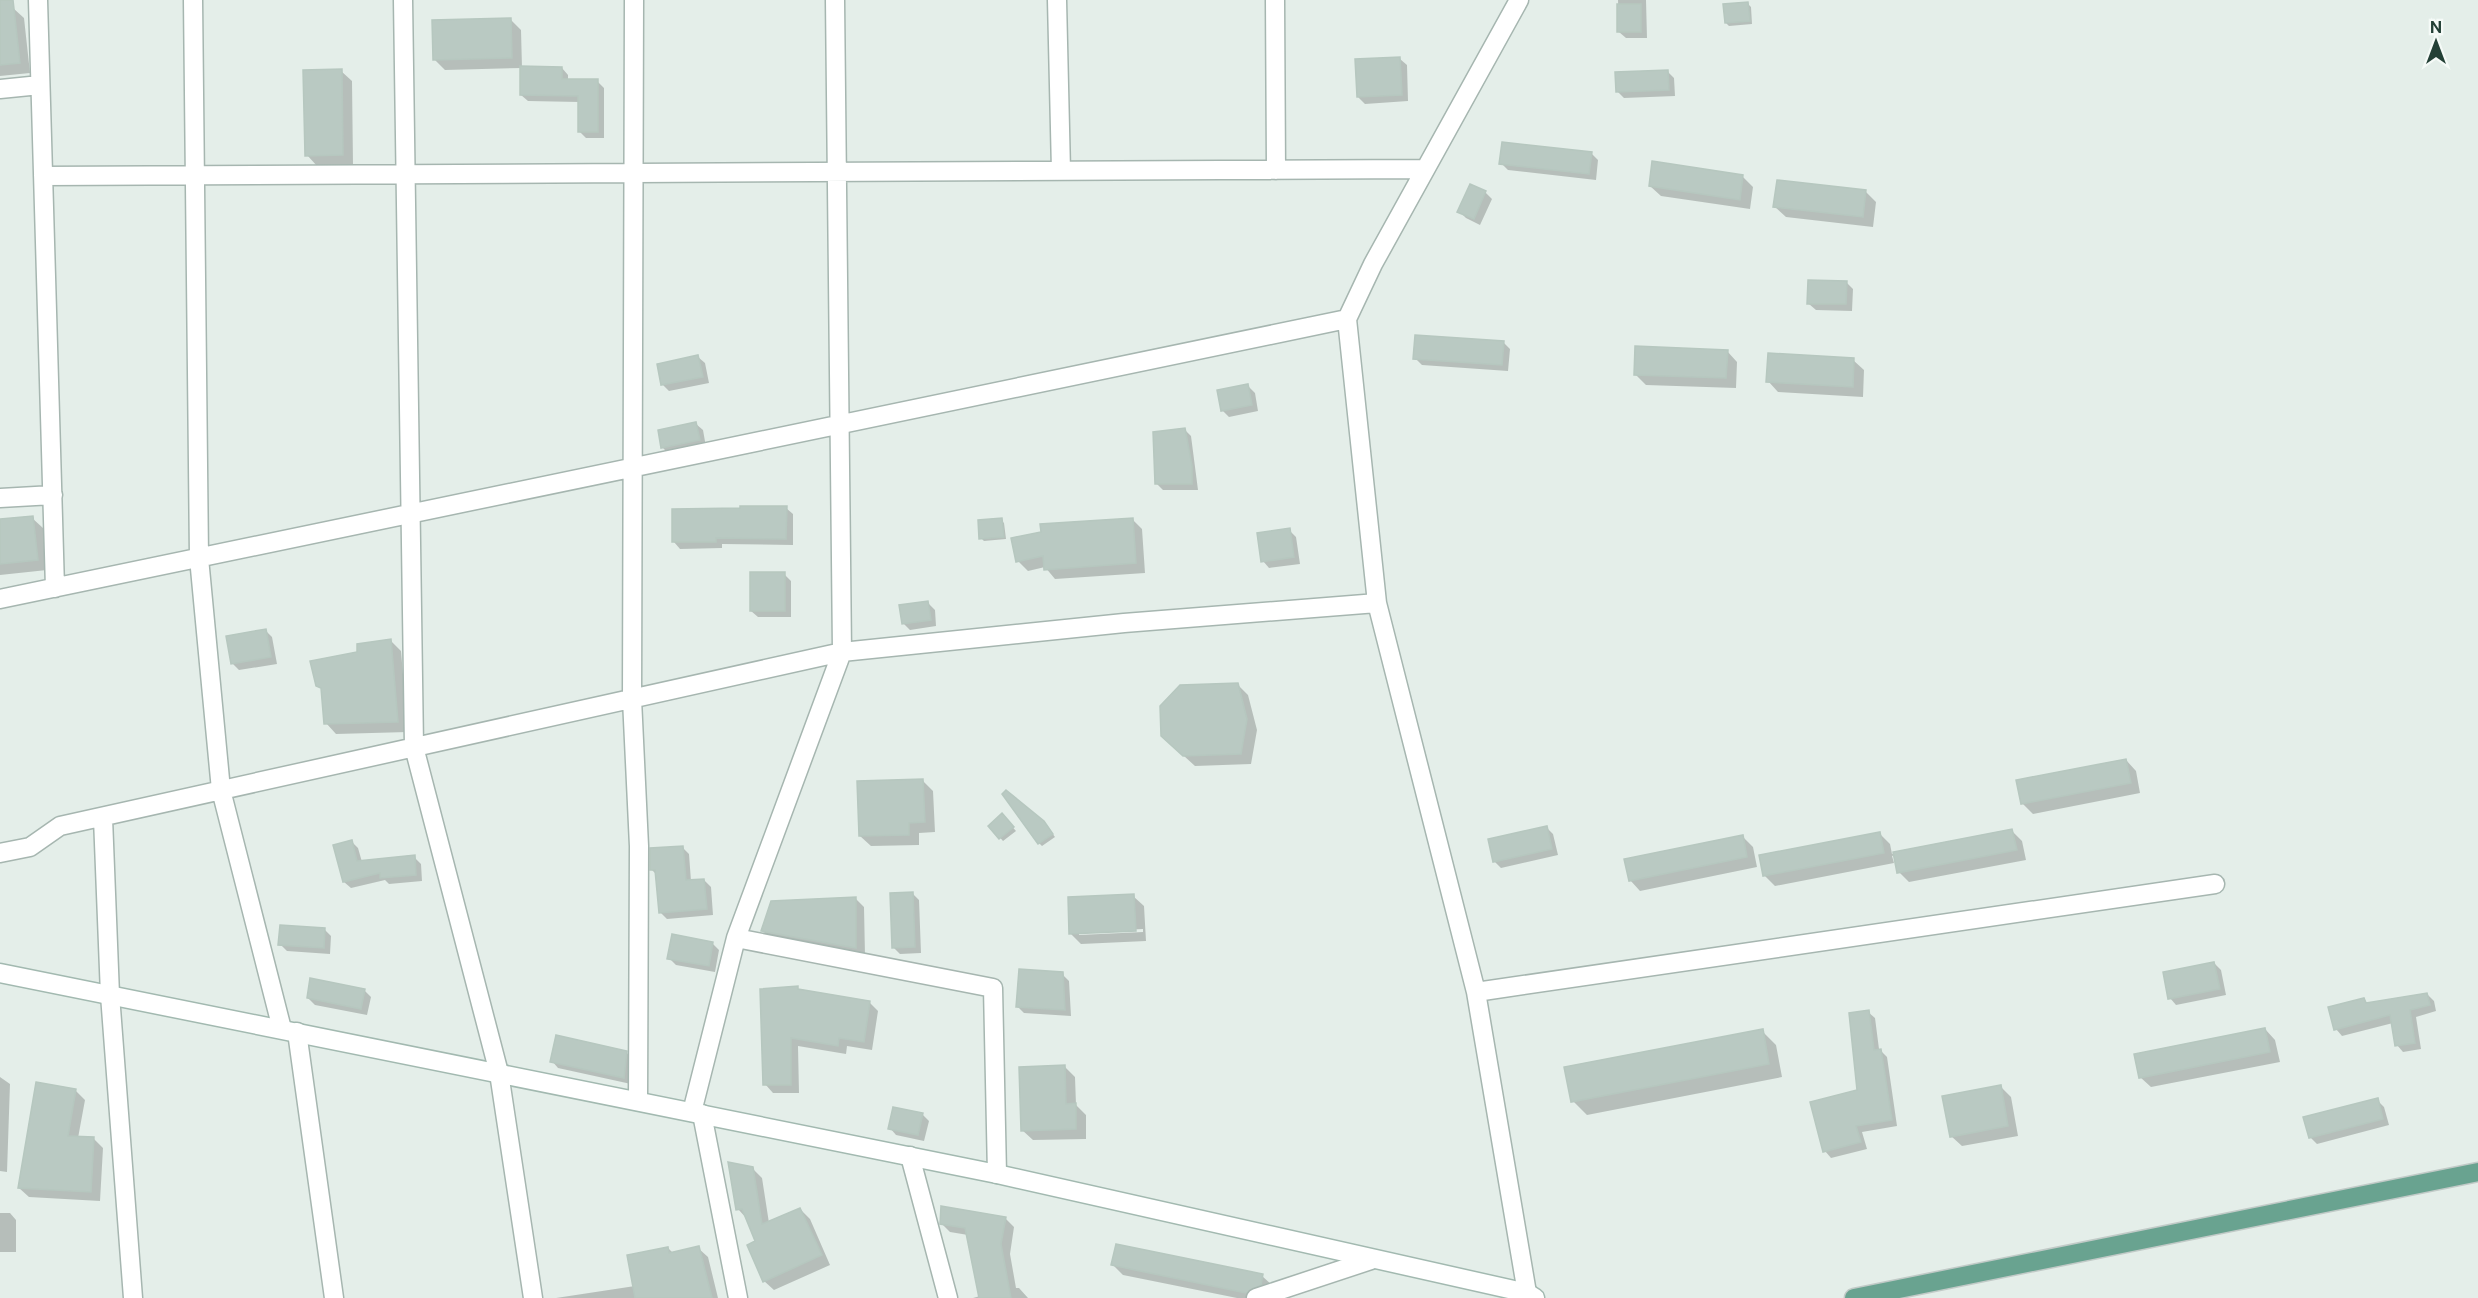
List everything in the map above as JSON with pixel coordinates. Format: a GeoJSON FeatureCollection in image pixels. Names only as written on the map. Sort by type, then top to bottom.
{"type":"FeatureCollection","features":[{"type":"Feature","properties":{"kind":"main road"},"geometry":{"type":"LineString","coordinates":[[1854,1298],[2478,1172]]}},
{"type":"Feature","properties":{"kind":"street"},"geometry":{"type":"LineString","coordinates":[[38,0],[55,588]]}},
{"type":"Feature","properties":{"kind":"street"},"geometry":{"type":"LineString","coordinates":[[193,0],[199,558],[221,790],[289,1031],[334,1298]]}},
{"type":"Feature","properties":{"kind":"street"},"geometry":{"type":"LineString","coordinates":[[403,0],[414,747],[499,1073],[533,1298]]}},
{"type":"Feature","properties":{"kind":"street"},"geometry":{"type":"LineString","coordinates":[[634,0],[632,699],[639,846],[638,1101]]}},
{"type":"Feature","properties":{"kind":"street"},"geometry":{"type":"LineString","coordinates":[[738,1298],[697,1113],[736,938],[842,652],[835,0]]}},
{"type":"Feature","properties":{"kind":"street"},"geometry":{"type":"LineString","coordinates":[[1057,0],[1061,171]]}},
{"type":"Feature","properties":{"kind":"street"},"geometry":{"type":"LineString","coordinates":[[1275,0],[1276,170]]}},
{"type":"Feature","properties":{"kind":"street"},"geometry":{"type":"LineString","coordinates":[[0,973],[997,1174],[1531,1296],[1476,992],[1377,603],[1347,319],[1373,264],[1519,0]]}},
{"type":"Feature","properties":{"kind":"street"},"geometry":{"type":"LineString","coordinates":[[0,89],[40,86]]}},
{"type":"Feature","properties":{"kind":"street"},"geometry":{"type":"LineString","coordinates":[[43,176],[1425,169]]}},
{"type":"Feature","properties":{"kind":"street"},"geometry":{"type":"LineString","coordinates":[[0,599],[1347,319]]}},
{"type":"Feature","properties":{"kind":"street"},"geometry":{"type":"LineString","coordinates":[[0,498],[52,495]]}},
{"type":"Feature","properties":{"kind":"street"},"geometry":{"type":"LineString","coordinates":[[0,853],[30,847],[60,826],[842,652],[1124,622],[1377,603]]}},
{"type":"Feature","properties":{"kind":"street"},"geometry":{"type":"LineString","coordinates":[[103,818],[110,995],[133,1298]]}},
{"type":"Feature","properties":{"kind":"street"},"geometry":{"type":"LineString","coordinates":[[1476,992],[2215,884]]}},
{"type":"Feature","properties":{"kind":"street"},"geometry":{"type":"LineString","coordinates":[[736,938],[993,988],[997,1174]]}},
{"type":"Feature","properties":{"kind":"street"},"geometry":{"type":"LineString","coordinates":[[910,1156],[948,1298]]}},
{"type":"Feature","properties":{"kind":"street"},"geometry":{"type":"LineString","coordinates":[[1256,1298],[1371,1260]]}},
{"type":"Feature","properties":{"kind":"building"},"geometry":{"type":"Polygon","coordinates":[[[0,0],[13,0],[20,63],[0,65],[0,0]]]}},
{"type":"Feature","properties":{"kind":"building"},"geometry":{"type":"Polygon","coordinates":[[[1748,2],[1750,21],[1725,23],[1723,4],[1748,2]]]}},
{"type":"Feature","properties":{"kind":"building"},"geometry":{"type":"Polygon","coordinates":[[[1617,4],[1641,4],[1641,32],[1617,32],[1617,4]]]}},
{"type":"Feature","properties":{"kind":"building"},"geometry":{"type":"Polygon","coordinates":[[[511,18],[512,58],[433,60],[432,20],[511,18]]]}},
{"type":"Feature","properties":{"kind":"building"},"geometry":{"type":"Polygon","coordinates":[[[1400,57],[1402,95],[1357,97],[1355,59],[1400,57]]]}},
{"type":"Feature","properties":{"kind":"building"},"geometry":{"type":"Polygon","coordinates":[[[520,66],[562,67],[562,79],[598,79],[598,132],[578,132],[578,96],[520,95],[520,66]]]}},
{"type":"Feature","properties":{"kind":"building"},"geometry":{"type":"Polygon","coordinates":[[[342,69],[343,155],[305,156],[303,70],[342,69]]]}},
{"type":"Feature","properties":{"kind":"building"},"geometry":{"type":"Polygon","coordinates":[[[1668,70],[1669,90],[1616,92],[1615,72],[1668,70]]]}},
{"type":"Feature","properties":{"kind":"building"},"geometry":{"type":"Polygon","coordinates":[[[1502,142],[1592,152],[1589,174],[1499,164],[1502,142]]]}},
{"type":"Feature","properties":{"kind":"building"},"geometry":{"type":"Polygon","coordinates":[[[1652,161],[1743,175],[1740,200],[1649,186],[1652,161]]]}},
{"type":"Feature","properties":{"kind":"building"},"geometry":{"type":"Polygon","coordinates":[[[1777,180],[1866,190],[1863,217],[1773,207],[1777,180]]]}},
{"type":"Feature","properties":{"kind":"building"},"geometry":{"type":"Polygon","coordinates":[[[1470,184],[1486,191],[1474,219],[1457,212],[1470,184]]]}},
{"type":"Feature","properties":{"kind":"building"},"geometry":{"type":"Polygon","coordinates":[[[1808,280],[1847,281],[1846,304],[1807,304],[1808,280]]]}},
{"type":"Feature","properties":{"kind":"building"},"geometry":{"type":"Polygon","coordinates":[[[1415,335],[1504,341],[1502,365],[1413,359],[1415,335]]]}},
{"type":"Feature","properties":{"kind":"building"},"geometry":{"type":"Polygon","coordinates":[[[1635,346],[1728,350],[1726,378],[1634,375],[1635,346]]]}},
{"type":"Feature","properties":{"kind":"building"},"geometry":{"type":"Polygon","coordinates":[[[1768,353],[1854,358],[1853,387],[1766,382],[1768,353]]]}},
{"type":"Feature","properties":{"kind":"building"},"geometry":{"type":"Polygon","coordinates":[[[698,355],[703,377],[661,385],[657,364],[698,355]]]}},
{"type":"Feature","properties":{"kind":"building"},"geometry":{"type":"Polygon","coordinates":[[[1248,384],[1252,405],[1221,411],[1217,390],[1248,384]]]}},
{"type":"Feature","properties":{"kind":"building"},"geometry":{"type":"Polygon","coordinates":[[[696,422],[700,440],[661,448],[658,430],[696,422]]]}},
{"type":"Feature","properties":{"kind":"building"},"geometry":{"type":"Polygon","coordinates":[[[1185,428],[1192,466],[1192,484],[1155,484],[1153,432],[1185,428]]]}},
{"type":"Feature","properties":{"kind":"building"},"geometry":{"type":"Polygon","coordinates":[[[740,506],[787,506],[786,539],[716,538],[716,542],[672,542],[672,509],[740,508],[740,506]]]}},
{"type":"Feature","properties":{"kind":"building"},"geometry":{"type":"Polygon","coordinates":[[[33,516],[38,560],[0,564],[0,519],[33,516]]]}},
{"type":"Feature","properties":{"kind":"building"},"geometry":{"type":"Polygon","coordinates":[[[1002,518],[1004,537],[979,539],[978,520],[1002,518]]]}},
{"type":"Feature","properties":{"kind":"building"},"geometry":{"type":"Polygon","coordinates":[[[1133,518],[1136,563],[1044,570],[1043,556],[1016,562],[1011,538],[1041,532],[1040,524],[1133,518]]]}},
{"type":"Feature","properties":{"kind":"building"},"geometry":{"type":"Polygon","coordinates":[[[1290,528],[1294,557],[1261,562],[1257,533],[1290,528]]]}},
{"type":"Feature","properties":{"kind":"building"},"geometry":{"type":"Polygon","coordinates":[[[750,572],[785,572],[785,611],[750,611],[750,572]]]}},
{"type":"Feature","properties":{"kind":"building"},"geometry":{"type":"Polygon","coordinates":[[[928,601],[931,620],[902,624],[899,605],[928,601]]]}},
{"type":"Feature","properties":{"kind":"building"},"geometry":{"type":"Polygon","coordinates":[[[266,629],[271,657],[231,664],[226,636],[266,629]]]}},
{"type":"Feature","properties":{"kind":"building"},"geometry":{"type":"Polygon","coordinates":[[[391,639],[398,722],[324,724],[321,688],[316,686],[310,661],[357,652],[357,644],[391,639]]]}},
{"type":"Feature","properties":{"kind":"building"},"geometry":{"type":"Polygon","coordinates":[[[1238,683],[1247,719],[1241,754],[1183,756],[1161,736],[1160,706],[1180,685],[1238,683]]]}},
{"type":"Feature","properties":{"kind":"building"},"geometry":{"type":"Polygon","coordinates":[[[2126,759],[2131,783],[2021,804],[2016,780],[2126,759]]]}},
{"type":"Feature","properties":{"kind":"building"},"geometry":{"type":"Polygon","coordinates":[[[923,779],[925,822],[909,823],[909,835],[859,836],[857,781],[923,779]]]}},
{"type":"Feature","properties":{"kind":"building"},"geometry":{"type":"Polygon","coordinates":[[[1006,790],[1044,821],[1053,834],[1038,844],[1002,794],[1006,790]]]}},
{"type":"Feature","properties":{"kind":"building"},"geometry":{"type":"Polygon","coordinates":[[[1002,813],[1014,827],[999,839],[988,826],[1002,813]]]}},
{"type":"Feature","properties":{"kind":"building"},"geometry":{"type":"Polygon","coordinates":[[[1547,826],[1552,849],[1493,862],[1488,839],[1547,826]]]}},
{"type":"Feature","properties":{"kind":"building"},"geometry":{"type":"Polygon","coordinates":[[[2012,829],[2017,850],[1897,873],[1893,852],[2012,829]]]}},
{"type":"Feature","properties":{"kind":"building"},"geometry":{"type":"Polygon","coordinates":[[[1880,832],[1884,853],[1763,876],[1759,855],[1880,832]]]}},
{"type":"Feature","properties":{"kind":"building"},"geometry":{"type":"Polygon","coordinates":[[[1743,835],[1747,857],[1629,881],[1624,859],[1743,835]]]}},
{"type":"Feature","properties":{"kind":"building"},"geometry":{"type":"Polygon","coordinates":[[[352,840],[357,861],[415,855],[416,875],[380,878],[380,873],[343,882],[333,845],[352,840]]]}},
{"type":"Feature","properties":{"kind":"building"},"geometry":{"type":"Polygon","coordinates":[[[683,846],[686,880],[704,879],[707,909],[659,913],[655,870],[650,870],[650,848],[683,846]]]}},
{"type":"Feature","properties":{"kind":"building"},"geometry":{"type":"Polygon","coordinates":[[[913,892],[915,947],[892,948],[890,893],[913,892]]]}},
{"type":"Feature","properties":{"kind":"building"},"geometry":{"type":"Polygon","coordinates":[[[1134,894],[1136,931],[1069,934],[1068,897],[1134,894]]]}},
{"type":"Feature","properties":{"kind":"building"},"geometry":{"type":"Polygon","coordinates":[[[856,897],[856,948],[761,931],[771,901],[856,897]]]}},
{"type":"Feature","properties":{"kind":"building"},"geometry":{"type":"Polygon","coordinates":[[[280,925],[325,928],[324,948],[278,945],[280,925]]]}},
{"type":"Feature","properties":{"kind":"building"},"geometry":{"type":"Polygon","coordinates":[[[672,934],[713,942],[709,966],[667,959],[672,934]]]}},
{"type":"Feature","properties":{"kind":"building"},"geometry":{"type":"Polygon","coordinates":[[[2214,962],[2220,989],[2168,999],[2163,972],[2214,962]]]}},
{"type":"Feature","properties":{"kind":"building"},"geometry":{"type":"Polygon","coordinates":[[[1019,969],[1063,972],[1065,1010],[1016,1007],[1019,969]]]}},
{"type":"Feature","properties":{"kind":"building"},"geometry":{"type":"Polygon","coordinates":[[[310,978],[365,989],[361,1009],[307,998],[310,978]]]}},
{"type":"Feature","properties":{"kind":"building"},"geometry":{"type":"Polygon","coordinates":[[[798,986],[798,989],[870,1001],[864,1042],[839,1038],[838,1046],[791,1038],[791,1085],[763,1085],[760,989],[798,986]]]}},
{"type":"Feature","properties":{"kind":"building"},"geometry":{"type":"Polygon","coordinates":[[[2427,993],[2430,1005],[2410,1010],[2415,1043],[2395,1046],[2390,1015],[2334,1030],[2328,1007],[2364,998],[2366,1003],[2427,993]]]}},
{"type":"Feature","properties":{"kind":"building"},"geometry":{"type":"Polygon","coordinates":[[[1869,1010],[1874,1050],[1881,1049],[1892,1120],[1856,1126],[1861,1142],[1823,1152],[1810,1102],[1857,1090],[1849,1013],[1869,1010]]]}},
{"type":"Feature","properties":{"kind":"building"},"geometry":{"type":"Polygon","coordinates":[[[2265,1028],[2270,1052],[2139,1078],[2134,1054],[2265,1028]]]}},
{"type":"Feature","properties":{"kind":"building"},"geometry":{"type":"Polygon","coordinates":[[[1763,1029],[1769,1064],[1571,1102],[1564,1067],[1763,1029]]]}},
{"type":"Feature","properties":{"kind":"building"},"geometry":{"type":"Polygon","coordinates":[[[556,1035],[627,1051],[624,1078],[550,1062],[556,1035]]]}},
{"type":"Feature","properties":{"kind":"building"},"geometry":{"type":"Polygon","coordinates":[[[1065,1065],[1066,1104],[1076,1103],[1076,1129],[1021,1131],[1019,1067],[1065,1065]]]}},
{"type":"Feature","properties":{"kind":"building"},"geometry":{"type":"Polygon","coordinates":[[[36,1082],[76,1089],[68,1136],[94,1137],[91,1192],[18,1188],[36,1082]]]}},
{"type":"Feature","properties":{"kind":"building"},"geometry":{"type":"Polygon","coordinates":[[[2001,1085],[2008,1126],[1950,1137],[1942,1096],[2001,1085]]]}},
{"type":"Feature","properties":{"kind":"building"},"geometry":{"type":"Polygon","coordinates":[[[2378,1098],[2383,1119],[2309,1138],[2303,1117],[2378,1098]]]}},
{"type":"Feature","properties":{"kind":"building"},"geometry":{"type":"Polygon","coordinates":[[[893,1107],[923,1113],[918,1135],[888,1129],[893,1107]]]}},
{"type":"Feature","properties":{"kind":"building"},"geometry":{"type":"Polygon","coordinates":[[[728,1162],[753,1167],[762,1224],[800,1208],[822,1255],[763,1282],[747,1245],[755,1241],[742,1209],[736,1210],[728,1162]]]}},
{"type":"Feature","properties":{"kind":"building"},"geometry":{"type":"Polygon","coordinates":[[[941,1206],[1006,1217],[1001,1244],[1011,1298],[979,1298],[965,1228],[940,1224],[941,1206]]]}},
{"type":"Feature","properties":{"kind":"building"},"geometry":{"type":"Polygon","coordinates":[[[1116,1244],[1263,1274],[1261,1285],[1246,1293],[1111,1265],[1116,1244]]]}},
{"type":"Feature","properties":{"kind":"building"},"geometry":{"type":"Polygon","coordinates":[[[699,1246],[712,1298],[635,1298],[627,1255],[668,1247],[669,1253],[699,1246]]]}}]}
